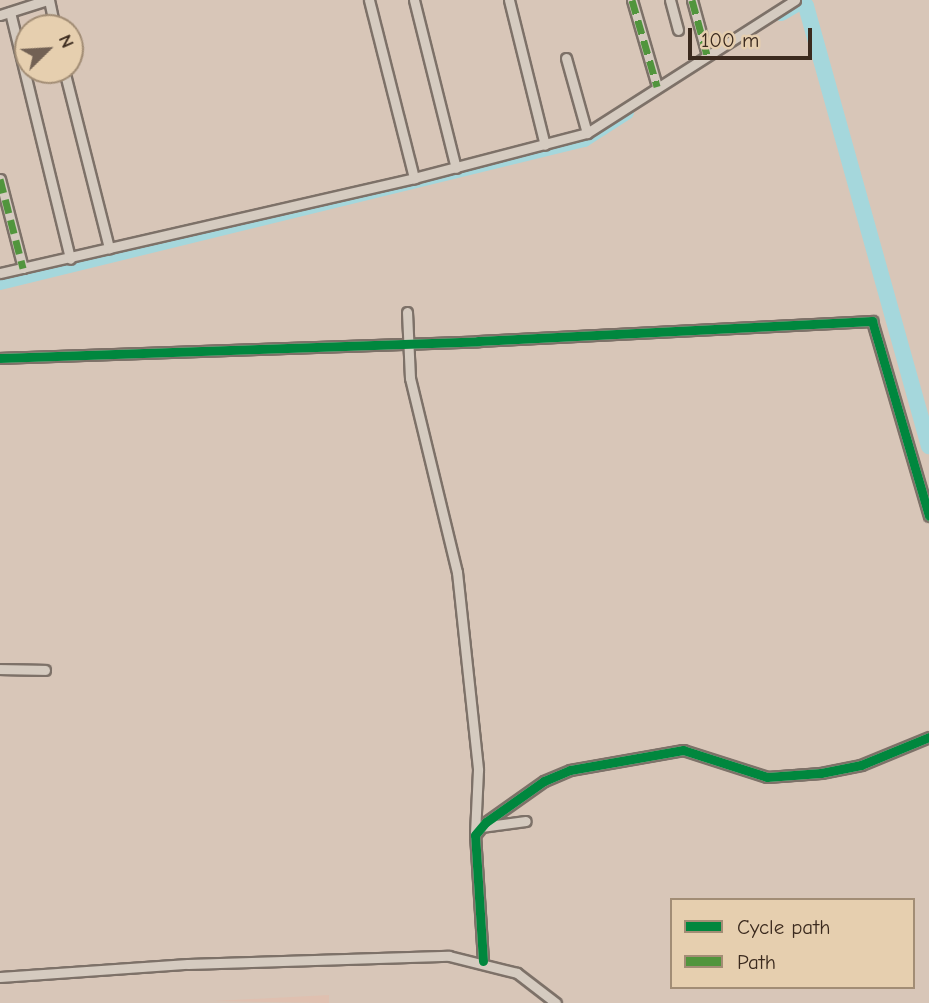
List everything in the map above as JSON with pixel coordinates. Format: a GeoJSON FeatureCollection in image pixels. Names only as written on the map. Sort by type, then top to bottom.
{"type":"FeatureCollection","features":[{"type":"Feature","properties":{"kind":"street"},"geometry":{"type":"LineString","coordinates":[[48,0],[5,13],[70,259]]}},
{"type":"Feature","properties":{"kind":"street"},"geometry":{"type":"LineString","coordinates":[[369,0],[414,178]]}},
{"type":"Feature","properties":{"kind":"street"},"geometry":{"type":"LineString","coordinates":[[414,0],[456,168]]}},
{"type":"Feature","properties":{"kind":"street"},"geometry":{"type":"LineString","coordinates":[[509,0],[545,145]]}},
{"type":"Feature","properties":{"kind":"street"},"geometry":{"type":"LineString","coordinates":[[632,0],[657,86]]}},
{"type":"Feature","properties":{"kind":"street"},"geometry":{"type":"LineString","coordinates":[[670,0],[678,30]]}},
{"type":"Feature","properties":{"kind":"street"},"geometry":{"type":"LineString","coordinates":[[692,0],[707,55]]}},
{"type":"Feature","properties":{"kind":"street"},"geometry":{"type":"LineString","coordinates":[[0,273],[456,168],[587,133],[795,0]]}},
{"type":"Feature","properties":{"kind":"street"},"geometry":{"type":"LineString","coordinates":[[566,58],[587,133]]}},
{"type":"Feature","properties":{"kind":"street"},"geometry":{"type":"LineString","coordinates":[[68,84],[109,248]]}},
{"type":"Feature","properties":{"kind":"street"},"geometry":{"type":"LineString","coordinates":[[0,179],[23,268]]}},
{"type":"Feature","properties":{"kind":"street"},"geometry":{"type":"LineString","coordinates":[[407,312],[410,378],[457,572],[478,770],[483,961]]}},
{"type":"Feature","properties":{"kind":"street"},"geometry":{"type":"LineString","coordinates":[[0,358],[409,343],[872,320],[929,516]]}},
{"type":"Feature","properties":{"kind":"street"},"geometry":{"type":"LineString","coordinates":[[0,669],[45,670]]}},
{"type":"Feature","properties":{"kind":"street"},"geometry":{"type":"LineString","coordinates":[[478,831],[544,781],[570,770],[683,750],[767,777],[821,773],[861,765],[929,737]]}},
{"type":"Feature","properties":{"kind":"street"},"geometry":{"type":"LineString","coordinates":[[478,831],[526,821]]}},
{"type":"Feature","properties":{"kind":"street"},"geometry":{"type":"LineString","coordinates":[[0,977],[188,964],[449,956],[483,961],[517,973],[556,1003]]}},
{"type":"Feature","properties":{"kind":"shaded area"},"geometry":{"type":"Polygon","coordinates":[[[329,995],[329,1003],[213,1001],[329,995]]]}},
{"type":"Feature","properties":{"kind":"waterway"},"geometry":{"type":"LineString","coordinates":[[781,13],[802,1],[806,6],[929,446]]}},
{"type":"Feature","properties":{"kind":"waterway"},"geometry":{"type":"LineString","coordinates":[[0,282],[584,139],[626,112]]}},
{"type":"Feature","properties":{"kind":"marked path"},"geometry":{"type":"LineString","coordinates":[[632,0],[657,86]]}},
{"type":"Feature","properties":{"kind":"marked path"},"geometry":{"type":"LineString","coordinates":[[692,0],[707,55]]}},
{"type":"Feature","properties":{"kind":"marked path"},"geometry":{"type":"LineString","coordinates":[[0,179],[23,268]]}},
{"type":"Feature","properties":{"kind":"cycle path"},"geometry":{"type":"LineString","coordinates":[[0,358],[478,341],[872,321],[929,516]]}},
{"type":"Feature","properties":{"kind":"cycle path"},"geometry":{"type":"LineString","coordinates":[[483,961],[475,835],[486,822],[544,781],[570,770],[683,750],[767,777],[821,773],[861,765],[929,737]]}}]}
